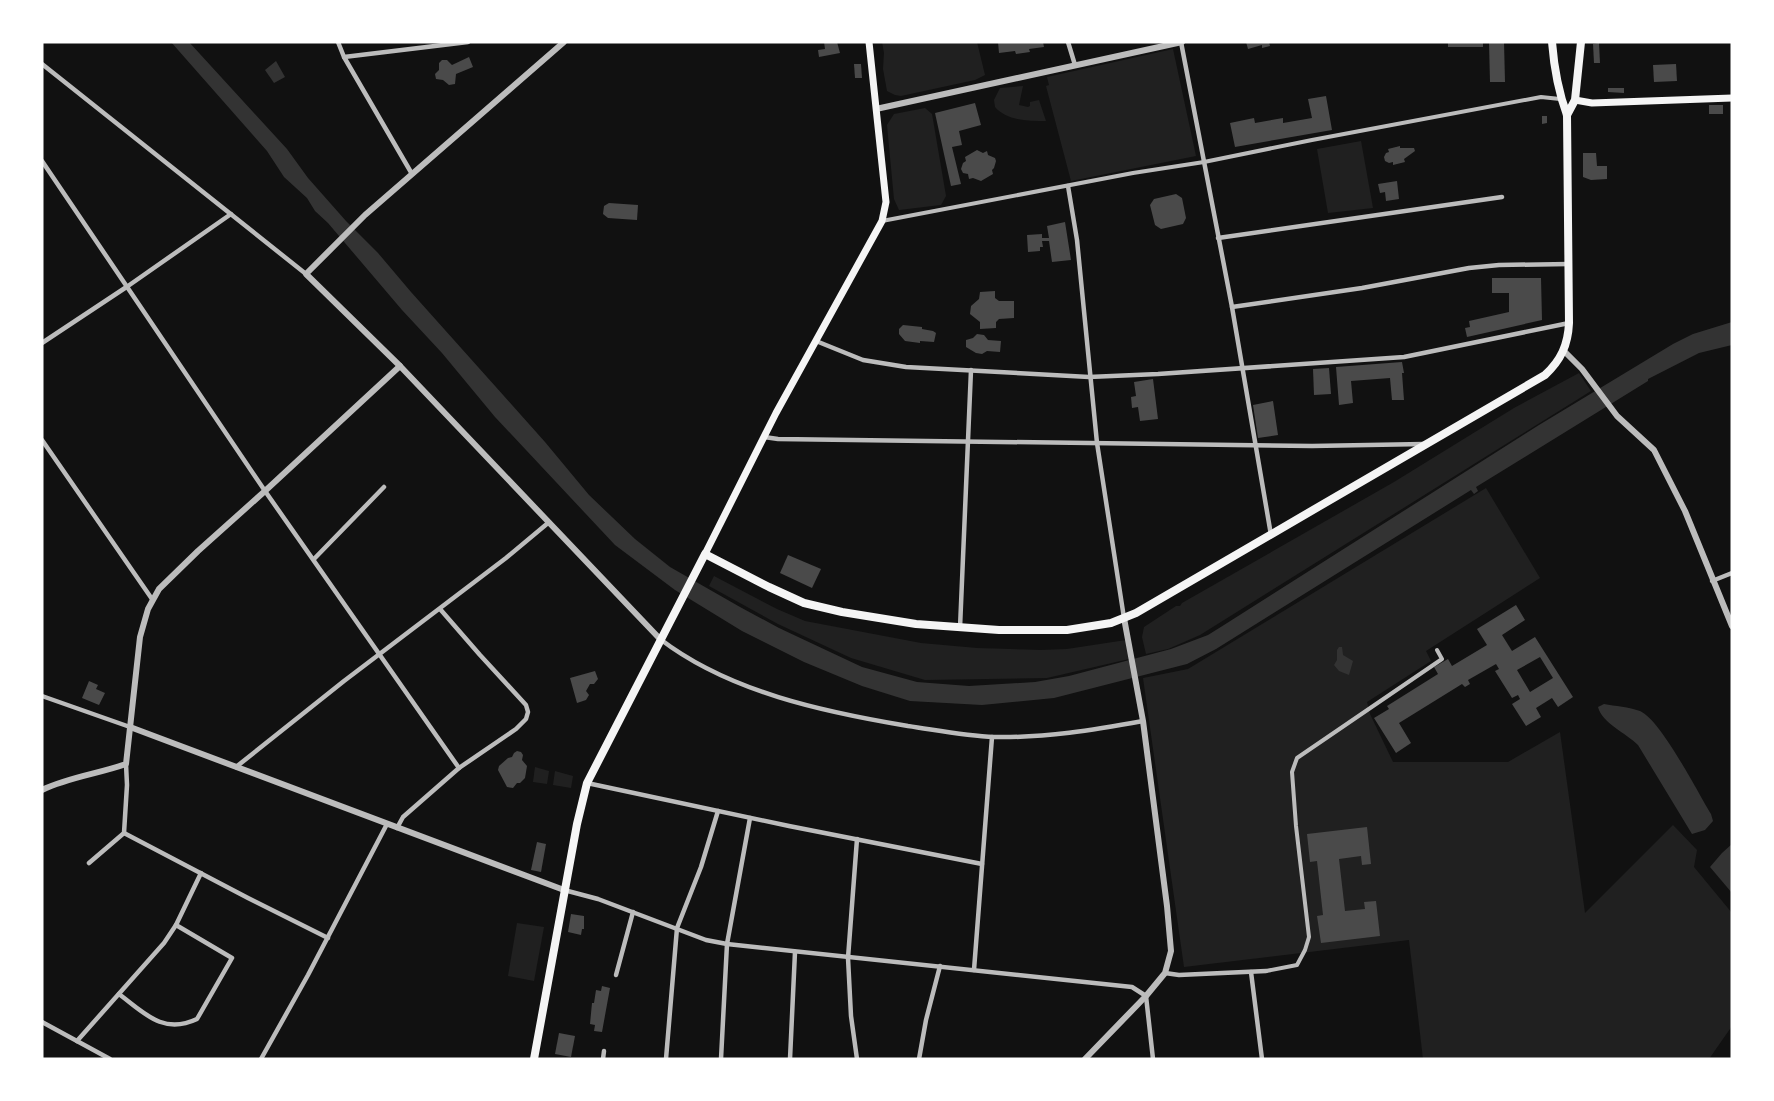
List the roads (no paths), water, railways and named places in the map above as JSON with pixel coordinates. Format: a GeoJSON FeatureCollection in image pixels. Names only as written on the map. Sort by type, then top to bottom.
{"type":"FeatureCollection","features":[{"type":"Feature","properties":{"kind":"main road"},"geometry":{"type":"LineString","coordinates":[[534,1059],[564,890],[587,783],[764,437],[882,221],[886,202],[869,42]]}},
{"type":"Feature","properties":{"kind":"main road"},"geometry":{"type":"LineString","coordinates":[[705,554],[776,591],[819,607],[916,624],[960,628],[1067,630],[1101,626],[1124,618],[1271,535],[1545,375],[1564,351],[1569,323],[1567,115],[1556,75],[1552,42]]}},
{"type":"Feature","properties":{"kind":"main road"},"geometry":{"type":"LineString","coordinates":[[1567,115],[1575,100],[1581,42]]}},
{"type":"Feature","properties":{"kind":"main road"},"geometry":{"type":"LineString","coordinates":[[1561,99],[1592,103],[1732,98]]}},
{"type":"Feature","properties":{"kind":"street"},"geometry":{"type":"LineString","coordinates":[[338,42],[344,57],[412,174]]}},
{"type":"Feature","properties":{"kind":"street"},"geometry":{"type":"LineString","coordinates":[[344,57],[468,42]]}},
{"type":"Feature","properties":{"kind":"street"},"geometry":{"type":"LineString","coordinates":[[306,274],[365,215],[564,42]]}},
{"type":"Feature","properties":{"kind":"street"},"geometry":{"type":"LineString","coordinates":[[1068,42],[1075,65]]}},
{"type":"Feature","properties":{"kind":"street"},"geometry":{"type":"LineString","coordinates":[[876,109],[1182,42],[1232,307],[1271,535]]}},
{"type":"Feature","properties":{"kind":"street"},"geometry":{"type":"LineString","coordinates":[[42,64],[306,274],[400,366],[548,523],[660,639],[672,648],[723,675],[779,696],[877,721],[992,737],[1069,734],[1143,721]]}},
{"type":"Feature","properties":{"kind":"street"},"geometry":{"type":"LineString","coordinates":[[882,221],[1541,97],[1561,99]]}},
{"type":"Feature","properties":{"kind":"street"},"geometry":{"type":"LineString","coordinates":[[42,161],[265,491],[459,768]]}},
{"type":"Feature","properties":{"kind":"street"},"geometry":{"type":"LineString","coordinates":[[1068,186],[1077,240],[1097,443],[1127,644],[1143,721],[1171,951],[1165,973],[1085,1059]]}},
{"type":"Feature","properties":{"kind":"street"},"geometry":{"type":"LineString","coordinates":[[1218,238],[1502,197]]}},
{"type":"Feature","properties":{"kind":"street"},"geometry":{"type":"LineString","coordinates":[[42,343],[231,214]]}},
{"type":"Feature","properties":{"kind":"street"},"geometry":{"type":"LineString","coordinates":[[1232,307],[1362,288],[1469,268],[1569,264]]}},
{"type":"Feature","properties":{"kind":"street"},"geometry":{"type":"LineString","coordinates":[[816,341],[863,360],[906,367],[1089,377],[1404,357],[1569,323]]}},
{"type":"Feature","properties":{"kind":"street"},"geometry":{"type":"LineString","coordinates":[[1564,351],[1582,369],[1617,416],[1651,446],[1659,459],[1685,511],[1732,626]]}},
{"type":"Feature","properties":{"kind":"street"},"geometry":{"type":"LineString","coordinates":[[89,863],[124,833],[126,764],[140,637],[152,599],[191,557],[400,366]]}},
{"type":"Feature","properties":{"kind":"street"},"geometry":{"type":"LineString","coordinates":[[960,628],[971,370]]}},
{"type":"Feature","properties":{"kind":"street"},"geometry":{"type":"LineString","coordinates":[[764,437],[1312,446],[1427,444]]}},
{"type":"Feature","properties":{"kind":"street"},"geometry":{"type":"LineString","coordinates":[[42,440],[152,599]]}},
{"type":"Feature","properties":{"kind":"street"},"geometry":{"type":"LineString","coordinates":[[314,559],[384,487]]}},
{"type":"Feature","properties":{"kind":"street"},"geometry":{"type":"LineString","coordinates":[[236,768],[548,523]]}},
{"type":"Feature","properties":{"kind":"street"},"geometry":{"type":"LineString","coordinates":[[1712,581],[1732,573]]}},
{"type":"Feature","properties":{"kind":"street"},"geometry":{"type":"LineString","coordinates":[[397,828],[404,817],[459,768],[516,729],[526,719],[528,712],[526,705],[440,609]]}},
{"type":"Feature","properties":{"kind":"street"},"geometry":{"type":"LineString","coordinates":[[1165,973],[1179,975],[1251,972],[1297,965],[1305,951],[1309,937],[1296,826],[1292,772],[1294,763],[1297,758],[1442,659],[1437,650]]}},
{"type":"Feature","properties":{"kind":"street"},"geometry":{"type":"LineString","coordinates":[[42,696],[564,890],[633,912],[706,940],[848,958],[1132,987],[1146,996]]}},
{"type":"Feature","properties":{"kind":"street"},"geometry":{"type":"LineString","coordinates":[[974,970],[992,737]]}},
{"type":"Feature","properties":{"kind":"street"},"geometry":{"type":"LineString","coordinates":[[42,790],[78,776],[107,771],[126,764]]}},
{"type":"Feature","properties":{"kind":"street"},"geometry":{"type":"LineString","coordinates":[[587,783],[982,864]]}},
{"type":"Feature","properties":{"kind":"street"},"geometry":{"type":"LineString","coordinates":[[666,1059],[677,928],[701,867],[718,811]]}},
{"type":"Feature","properties":{"kind":"street"},"geometry":{"type":"LineString","coordinates":[[721,1059],[727,944],[750,818]]}},
{"type":"Feature","properties":{"kind":"street"},"geometry":{"type":"LineString","coordinates":[[261,1059],[328,938],[387,824]]}},
{"type":"Feature","properties":{"kind":"street"},"geometry":{"type":"LineString","coordinates":[[124,833],[328,938]]}},
{"type":"Feature","properties":{"kind":"street"},"geometry":{"type":"LineString","coordinates":[[857,839],[848,958],[851,1016],[857,1059]]}},
{"type":"Feature","properties":{"kind":"street"},"geometry":{"type":"LineString","coordinates":[[77,1041],[154,956],[176,925],[201,873]]}},
{"type":"Feature","properties":{"kind":"street"},"geometry":{"type":"LineString","coordinates":[[616,975],[633,912]]}},
{"type":"Feature","properties":{"kind":"street"},"geometry":{"type":"LineString","coordinates":[[118,994],[156,1021],[164,1024],[176,1026],[197,1019],[232,958],[176,925]]}},
{"type":"Feature","properties":{"kind":"street"},"geometry":{"type":"LineString","coordinates":[[790,1059],[795,952]]}},
{"type":"Feature","properties":{"kind":"street"},"geometry":{"type":"LineString","coordinates":[[919,1059],[940,966]]}},
{"type":"Feature","properties":{"kind":"street"},"geometry":{"type":"LineString","coordinates":[[1251,972],[1263,1059]]}},
{"type":"Feature","properties":{"kind":"street"},"geometry":{"type":"LineString","coordinates":[[1146,996],[1153,1059]]}},
{"type":"Feature","properties":{"kind":"street"},"geometry":{"type":"LineString","coordinates":[[42,1022],[110,1059]]}},
{"type":"Feature","properties":{"kind":"street"},"geometry":{"type":"LineString","coordinates":[[603,1059],[604,1051]]}}]}
